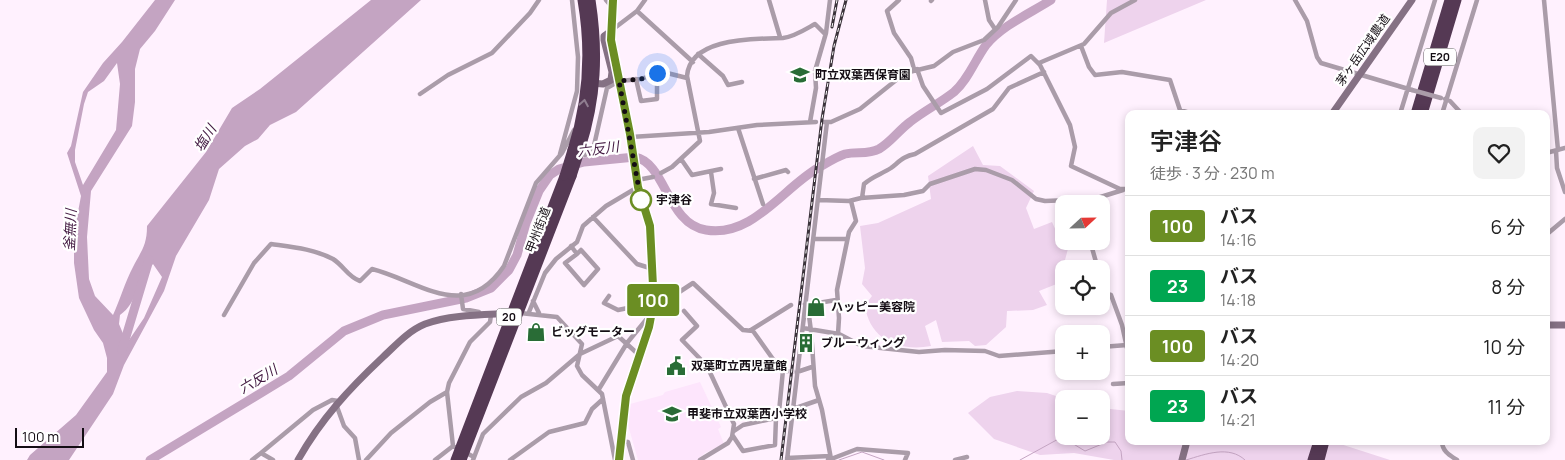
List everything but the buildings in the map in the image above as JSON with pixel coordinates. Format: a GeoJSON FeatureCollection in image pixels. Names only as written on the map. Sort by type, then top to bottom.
{"type":"FeatureCollection","features":[{"type":"Feature","properties":{"kind":"highway","name":"甲州街道"},"geometry":{"type":"LineString","coordinates":[[455,460],[460,452],[579,151],[597,50],[590,0]]}},
{"type":"Feature","properties":{"kind":"highway","name":"E20"},"geometry":{"type":"LineString","coordinates":[[1416,110],[1449,0]]}},
{"type":"Feature","properties":{"kind":"highway","name":"E20"},"geometry":{"type":"LineString","coordinates":[[1424,110],[1457,0]]}},
{"type":"Feature","properties":{"kind":"highway","name":"甲州街道"},"geometry":{"type":"LineString","coordinates":[[576,2],[588,50],[591,83],[579,128],[579,151]]}},
{"type":"Feature","properties":{"kind":"highway"},"geometry":{"type":"LineString","coordinates":[[1316,459],[1318,445]]}},
{"type":"Feature","properties":{"kind":"highway"},"geometry":{"type":"LineString","coordinates":[[1316,459],[1323,445]]}},
{"type":"Feature","properties":{"kind":"main road"},"geometry":{"type":"LineString","coordinates":[[612,4],[611,31],[631,136],[637,184],[650,226],[653,269],[653,309],[626,396],[619,460]]}},
{"type":"Feature","properties":{"kind":"street"},"geometry":{"type":"LineString","coordinates":[[420,94],[448,75],[492,53],[530,14],[533,6],[539,0]]}},
{"type":"Feature","properties":{"kind":"street"},"geometry":{"type":"LineString","coordinates":[[606,0],[612,4]]}},
{"type":"Feature","properties":{"kind":"street"},"geometry":{"type":"LineString","coordinates":[[591,83],[606,83],[612,76],[604,36],[636,11],[645,0]]}},
{"type":"Feature","properties":{"kind":"street"},"geometry":{"type":"LineString","coordinates":[[769,0],[780,37]]}},
{"type":"Feature","properties":{"kind":"street"},"geometry":{"type":"LineString","coordinates":[[810,122],[816,88],[815,71],[825,34],[830,0]]}},
{"type":"Feature","properties":{"kind":"street"},"geometry":{"type":"LineString","coordinates":[[899,0],[887,10],[894,33],[911,58],[932,102],[941,113],[987,89],[1031,56],[1039,63],[1051,90],[1062,107],[1074,140],[1070,166],[1125,189]]}},
{"type":"Feature","properties":{"kind":"street"},"geometry":{"type":"LineString","coordinates":[[984,0],[989,20],[995,29]]}},
{"type":"Feature","properties":{"kind":"street"},"geometry":{"type":"LineString","coordinates":[[905,460],[908,452],[884,452],[866,448],[830,458],[787,459],[796,372],[822,176],[825,122],[860,109],[875,99],[896,78],[915,69],[934,66],[953,52],[984,40],[995,29],[1016,0]]}},
{"type":"Feature","properties":{"kind":"street"},"geometry":{"type":"LineString","coordinates":[[1039,63],[1081,46],[1111,13],[1135,0]]}},
{"type":"Feature","properties":{"kind":"street"},"geometry":{"type":"LineString","coordinates":[[1295,0],[1307,21],[1317,57],[1322,62],[1450,101],[1458,110]]}},
{"type":"Feature","properties":{"kind":"street","name":"茅ヶ岳広域農道"},"geometry":{"type":"LineString","coordinates":[[1335,110],[1412,0]]}},
{"type":"Feature","properties":{"kind":"street"},"geometry":{"type":"LineString","coordinates":[[1402,110],[1410,89],[1436,0]]}},
{"type":"Feature","properties":{"kind":"street"},"geometry":{"type":"LineString","coordinates":[[1442,110],[1443,99],[1477,0]]}},
{"type":"Feature","properties":{"kind":"street"},"geometry":{"type":"LineString","coordinates":[[1544,0],[1557,168],[1565,192]]}},
{"type":"Feature","properties":{"kind":"street"},"geometry":{"type":"LineString","coordinates":[[562,157],[577,91],[576,2]]}},
{"type":"Feature","properties":{"kind":"street"},"geometry":{"type":"LineString","coordinates":[[636,11],[693,62]]}},
{"type":"Feature","properties":{"kind":"street"},"geometry":{"type":"LineString","coordinates":[[661,173],[672,167],[700,141],[687,71],[701,50],[720,43],[791,35],[815,24],[825,34]]}},
{"type":"Feature","properties":{"kind":"street"},"geometry":{"type":"LineString","coordinates":[[1081,46],[1088,67],[1095,75],[1122,72],[1170,80],[1180,110]]}},
{"type":"Feature","properties":{"kind":"street"},"geometry":{"type":"LineString","coordinates":[[698,54],[723,76],[728,85],[742,82]]}},
{"type":"Feature","properties":{"kind":"street"},"geometry":{"type":"LineString","coordinates":[[579,151],[593,150],[606,88],[619,81],[636,79],[657,73],[667,72],[687,78]]}},
{"type":"Feature","properties":{"kind":"street"},"geometry":{"type":"LineString","coordinates":[[862,198],[864,184],[876,174],[892,167],[904,156],[915,154],[976,120],[993,109],[1009,88],[1044,72]]}},
{"type":"Feature","properties":{"kind":"street"},"geometry":{"type":"LineString","coordinates":[[636,79],[641,101],[657,99],[657,73]]}},
{"type":"Feature","properties":{"kind":"street"},"geometry":{"type":"LineString","coordinates":[[631,136],[699,133],[758,125],[816,122]]}},
{"type":"Feature","properties":{"kind":"street"},"geometry":{"type":"LineString","coordinates":[[224,315],[254,263],[271,244],[323,254],[342,266],[353,279],[360,281],[372,269],[440,295],[461,295],[485,286],[501,272],[536,183],[562,157],[574,130],[579,128]]}},
{"type":"Feature","properties":{"kind":"street"},"geometry":{"type":"LineString","coordinates":[[738,128],[763,204]]}},
{"type":"Feature","properties":{"kind":"street"},"geometry":{"type":"LineString","coordinates":[[1550,151],[1565,148]]}},
{"type":"Feature","properties":{"kind":"street"},"geometry":{"type":"LineString","coordinates":[[681,159],[692,175],[721,170]]}},
{"type":"Feature","properties":{"kind":"street"},"geometry":{"type":"LineString","coordinates":[[819,200],[851,201],[922,191],[930,184],[975,169],[986,170],[1012,180],[1036,199],[1055,201]]}},
{"type":"Feature","properties":{"kind":"street"},"geometry":{"type":"LineString","coordinates":[[754,179],[786,170],[788,172]]}},
{"type":"Feature","properties":{"kind":"street"},"geometry":{"type":"LineString","coordinates":[[711,172],[714,193],[712,204],[736,208]]}},
{"type":"Feature","properties":{"kind":"street"},"geometry":{"type":"LineString","coordinates":[[529,312],[550,266],[577,242],[583,226],[606,206],[637,184],[653,177]]}},
{"type":"Feature","properties":{"kind":"street"},"geometry":{"type":"LineString","coordinates":[[1107,195],[1125,189]]}},
{"type":"Feature","properties":{"kind":"street"},"geometry":{"type":"LineString","coordinates":[[838,334],[839,318],[836,300],[847,239],[856,221],[851,201]]}},
{"type":"Feature","properties":{"kind":"street"},"geometry":{"type":"LineString","coordinates":[[593,217],[637,264],[653,269]]}},
{"type":"Feature","properties":{"kind":"street"},"geometry":{"type":"LineString","coordinates":[[1550,232],[1565,219]]}},
{"type":"Feature","properties":{"kind":"street"},"geometry":{"type":"LineString","coordinates":[[814,239],[847,239]]}},
{"type":"Feature","properties":{"kind":"street"},"geometry":{"type":"LineString","coordinates":[[571,246],[577,254]]}},
{"type":"Feature","properties":{"kind":"street"},"geometry":{"type":"LineString","coordinates":[[582,250],[598,269],[584,285],[565,263],[577,254],[582,250]]}},
{"type":"Feature","properties":{"kind":"street"},"geometry":{"type":"LineString","coordinates":[[599,390],[627,343],[653,309],[693,283],[743,330],[751,330],[791,305]]}},
{"type":"Feature","properties":{"kind":"street"},"geometry":{"type":"LineString","coordinates":[[461,295],[463,308],[478,312],[481,316]]}},
{"type":"Feature","properties":{"kind":"street"},"geometry":{"type":"LineString","coordinates":[[1110,295],[1116,305],[1125,335]]}},
{"type":"Feature","properties":{"kind":"street"},"geometry":{"type":"LineString","coordinates":[[609,296],[604,303],[618,310],[647,304],[653,309]]}},
{"type":"Feature","properties":{"kind":"street"},"geometry":{"type":"LineString","coordinates":[[806,304],[836,300]]}},
{"type":"Feature","properties":{"kind":"street"},"geometry":{"type":"LineString","coordinates":[[533,301],[539,314]]}},
{"type":"Feature","properties":{"kind":"street"},"geometry":{"type":"LineString","coordinates":[[806,304],[811,331],[812,367],[830,458]]}},
{"type":"Feature","properties":{"kind":"street"},"geometry":{"type":"LineString","coordinates":[[298,460],[337,403],[411,331],[436,321],[529,312],[561,319],[582,344],[577,362],[579,370],[599,390],[603,399],[614,460]]}},
{"type":"Feature","properties":{"kind":"street"},"geometry":{"type":"LineString","coordinates":[[684,312],[697,326],[682,340],[707,366],[734,424],[733,433],[728,442],[700,460]]}},
{"type":"Feature","properties":{"kind":"street"},"geometry":{"type":"LineString","coordinates":[[460,452],[447,392],[449,383],[467,348],[490,322],[491,315]]}},
{"type":"Feature","properties":{"kind":"street"},"geometry":{"type":"LineString","coordinates":[[1550,325],[1565,325]]}},
{"type":"Feature","properties":{"kind":"street"},"geometry":{"type":"LineString","coordinates":[[803,328],[811,331],[838,334],[862,346],[919,352],[945,350],[985,351],[999,356],[1055,352]]}},
{"type":"Feature","properties":{"kind":"street"},"geometry":{"type":"LineString","coordinates":[[733,433],[743,451],[775,445],[777,432],[776,418],[779,412],[785,371],[780,369],[751,330]]}},
{"type":"Feature","properties":{"kind":"street"},"geometry":{"type":"LineString","coordinates":[[435,460],[460,452],[474,458],[483,434],[521,397],[546,382],[580,354],[618,336],[639,355]]}},
{"type":"Feature","properties":{"kind":"street"},"geometry":{"type":"LineString","coordinates":[[1110,346],[1125,345]]}},
{"type":"Feature","properties":{"kind":"street"},"geometry":{"type":"LineString","coordinates":[[796,372],[812,367]]}},
{"type":"Feature","properties":{"kind":"street"},"geometry":{"type":"LineString","coordinates":[[1113,384],[1125,383]]}},
{"type":"Feature","properties":{"kind":"street"},"geometry":{"type":"LineString","coordinates":[[366,460],[391,433],[430,402],[447,392]]}},
{"type":"Feature","properties":{"kind":"street"},"geometry":{"type":"LineString","coordinates":[[510,460],[550,432],[585,423],[592,408],[603,399]]}},
{"type":"Feature","properties":{"kind":"street"},"geometry":{"type":"LineString","coordinates":[[252,460],[313,410],[332,400],[337,403],[344,426],[355,438],[359,460]]}},
{"type":"Feature","properties":{"kind":"street"},"geometry":{"type":"LineString","coordinates":[[793,409],[819,400]]}},
{"type":"Feature","properties":{"kind":"street"},"geometry":{"type":"LineString","coordinates":[[733,433],[743,426],[776,418]]}},
{"type":"Feature","properties":{"kind":"street"},"geometry":{"type":"LineString","coordinates":[[620,441],[628,442],[633,460]]}},
{"type":"Feature","properties":{"kind":"street"},"geometry":{"type":"LineString","coordinates":[[1182,460],[1186,445]]}},
{"type":"Feature","properties":{"kind":"street"},"geometry":{"type":"LineString","coordinates":[[1442,445],[1447,453],[1457,460]]}},
{"type":"Feature","properties":{"kind":"street"},"geometry":{"type":"LineString","coordinates":[[260,453],[273,460]]}},
{"type":"Feature","properties":{"kind":"street"},"geometry":{"type":"LineString","coordinates":[[955,460],[967,457]]}},
{"type":"Feature","properties":{"kind":"shaded area"},"geometry":{"type":"Polygon","coordinates":[[[155,0],[175,0],[155,31],[140,49],[135,69],[135,102],[132,126],[91,191],[87,237],[89,279],[95,296],[113,315],[130,273],[143,248],[147,226],[206,152],[232,108],[260,89],[371,0],[421,0],[296,112],[270,125],[258,139],[245,146],[219,169],[209,200],[176,256],[164,291],[124,365],[113,394],[69,460],[27,460],[30,455],[76,415],[107,372],[107,358],[103,343],[94,330],[79,298],[74,263],[74,233],[81,196],[67,153],[71,146],[83,92],[103,63],[155,0]],[[117,63],[104,81],[88,92],[84,104],[75,150],[75,162],[83,185],[116,130],[120,84],[117,63]],[[153,264],[144,276],[130,304],[120,315],[119,324],[127,343],[144,318],[162,277],[153,264]]]}},
{"type":"Feature","properties":{"kind":"shaded area"},"geometry":{"type":"Polygon","coordinates":[[[1107,0],[1206,0],[1104,43],[1107,0]]]}},
{"type":"Feature","properties":{"kind":"shaded area"},"geometry":{"type":"Polygon","coordinates":[[[973,146],[983,165],[1000,166],[1034,191],[1026,208],[1034,229],[1052,222],[1055,229],[1055,250],[1068,250],[1065,260],[1055,260],[1055,285],[1039,291],[1047,305],[1033,310],[1007,311],[1006,327],[986,345],[975,346],[969,341],[942,342],[936,320],[925,326],[931,346],[908,347],[898,345],[879,335],[868,317],[865,305],[872,296],[862,284],[865,268],[860,226],[878,223],[931,199],[928,176],[973,146]]]}},
{"type":"Feature","properties":{"kind":"shaded area","name":"甲斐市立双葉西小学校"},"geometry":{"type":"Polygon","coordinates":[[[700,382],[721,427],[718,429],[724,444],[705,453],[698,460],[638,460],[628,425],[630,404],[700,382]]]}},
{"type":"Feature","properties":{"kind":"shaded area"},"geometry":{"type":"Polygon","coordinates":[[[1017,391],[1047,393],[1055,396],[1055,445],[1110,445],[1110,409],[1125,411],[1125,445],[1343,445],[1390,460],[1114,460],[1074,453],[1040,455],[994,439],[968,413],[990,397],[1017,391]]]}},
{"type":"Feature","properties":{"kind":"waterway","name":"六反川"},"geometry":{"type":"LineString","coordinates":[[150,460],[289,376],[344,331],[383,315],[466,298],[491,288],[509,270],[517,255],[526,223],[539,191],[550,175],[559,169],[584,162],[635,157],[645,162],[654,170],[675,206],[683,217],[693,225],[706,230],[723,230],[738,226],[766,210],[805,177],[832,160],[845,154],[871,152],[879,149],[910,122],[954,92],[967,76],[986,45],[993,38],[1008,26],[1051,0]]}},
{"type":"Feature","properties":{"kind":"waterway","name":"塩川"},"geometry":{"type":"LineString","coordinates":[[122,350],[149,260]]}},
{"type":"Feature","properties":{"kind":"waterway"},"geometry":{"type":"LineString","coordinates":[[1020,460],[1062,437],[1085,451],[1107,442],[1115,442],[1121,451],[1122,460]]}},
{"type":"Feature","properties":{"kind":"waterway"},"geometry":{"type":"LineString","coordinates":[[839,460],[862,452],[884,460]]}},
{"type":"Feature","properties":{"kind":"waterway"},"geometry":{"type":"LineString","coordinates":[[1186,460],[1217,452],[1232,453],[1239,455],[1245,460]]}},
{"type":"Feature","properties":{"kind":"tunnel"},"geometry":{"type":"LineString","coordinates":[[787,371],[795,372]]}},
{"type":"Feature","properties":{"kind":"railway"},"geometry":{"type":"LineString","coordinates":[[832,27],[837,0]]}},
{"type":"Feature","properties":{"kind":"railway"},"geometry":{"type":"LineString","coordinates":[[781,460],[822,119],[834,46],[846,0]]}},
{"type":"Feature","properties":{"kind":"bus line","name":"100"},"geometry":{"type":"LineString","coordinates":[[613,0],[610,20],[612,51],[630,134],[638,187],[650,226],[653,286],[653,306],[649,327],[630,378],[623,410],[619,460]]}},
{"type":"Feature","properties":{"kind":"place","name":"町立双葉西保育園"},"geometry":{"type":"Point","coordinates":[800,75]}},
{"type":"Feature","properties":{"kind":"place","name":"宇津谷"},"geometry":{"type":"Point","coordinates":[641,200]}},
{"type":"Feature","properties":{"kind":"place","name":"ハッピー美容院"},"geometry":{"type":"Point","coordinates":[816,307]}},
{"type":"Feature","properties":{"kind":"place","name":"ビッグモーター"},"geometry":{"type":"Point","coordinates":[536,332]}},
{"type":"Feature","properties":{"kind":"place","name":"ブルーウィング"},"geometry":{"type":"Point","coordinates":[806,343]}},
{"type":"Feature","properties":{"kind":"place","name":"双葉町立西児童館"},"geometry":{"type":"Point","coordinates":[676,366]}},
{"type":"Feature","properties":{"kind":"place","name":"甲斐市立双葉西小学校"},"geometry":{"type":"Point","coordinates":[672,414]}},
{"type":"Feature","properties":{"kind":"route"},"geometry":{"type":"LineString","coordinates":[[641,200],[631,136],[619,81],[641,79],[657,73]]}},
{"type":"Feature","properties":{"kind":"water label","name":"釜無川"},"geometry":{"type":"Point","coordinates":[70,230]}}]}
